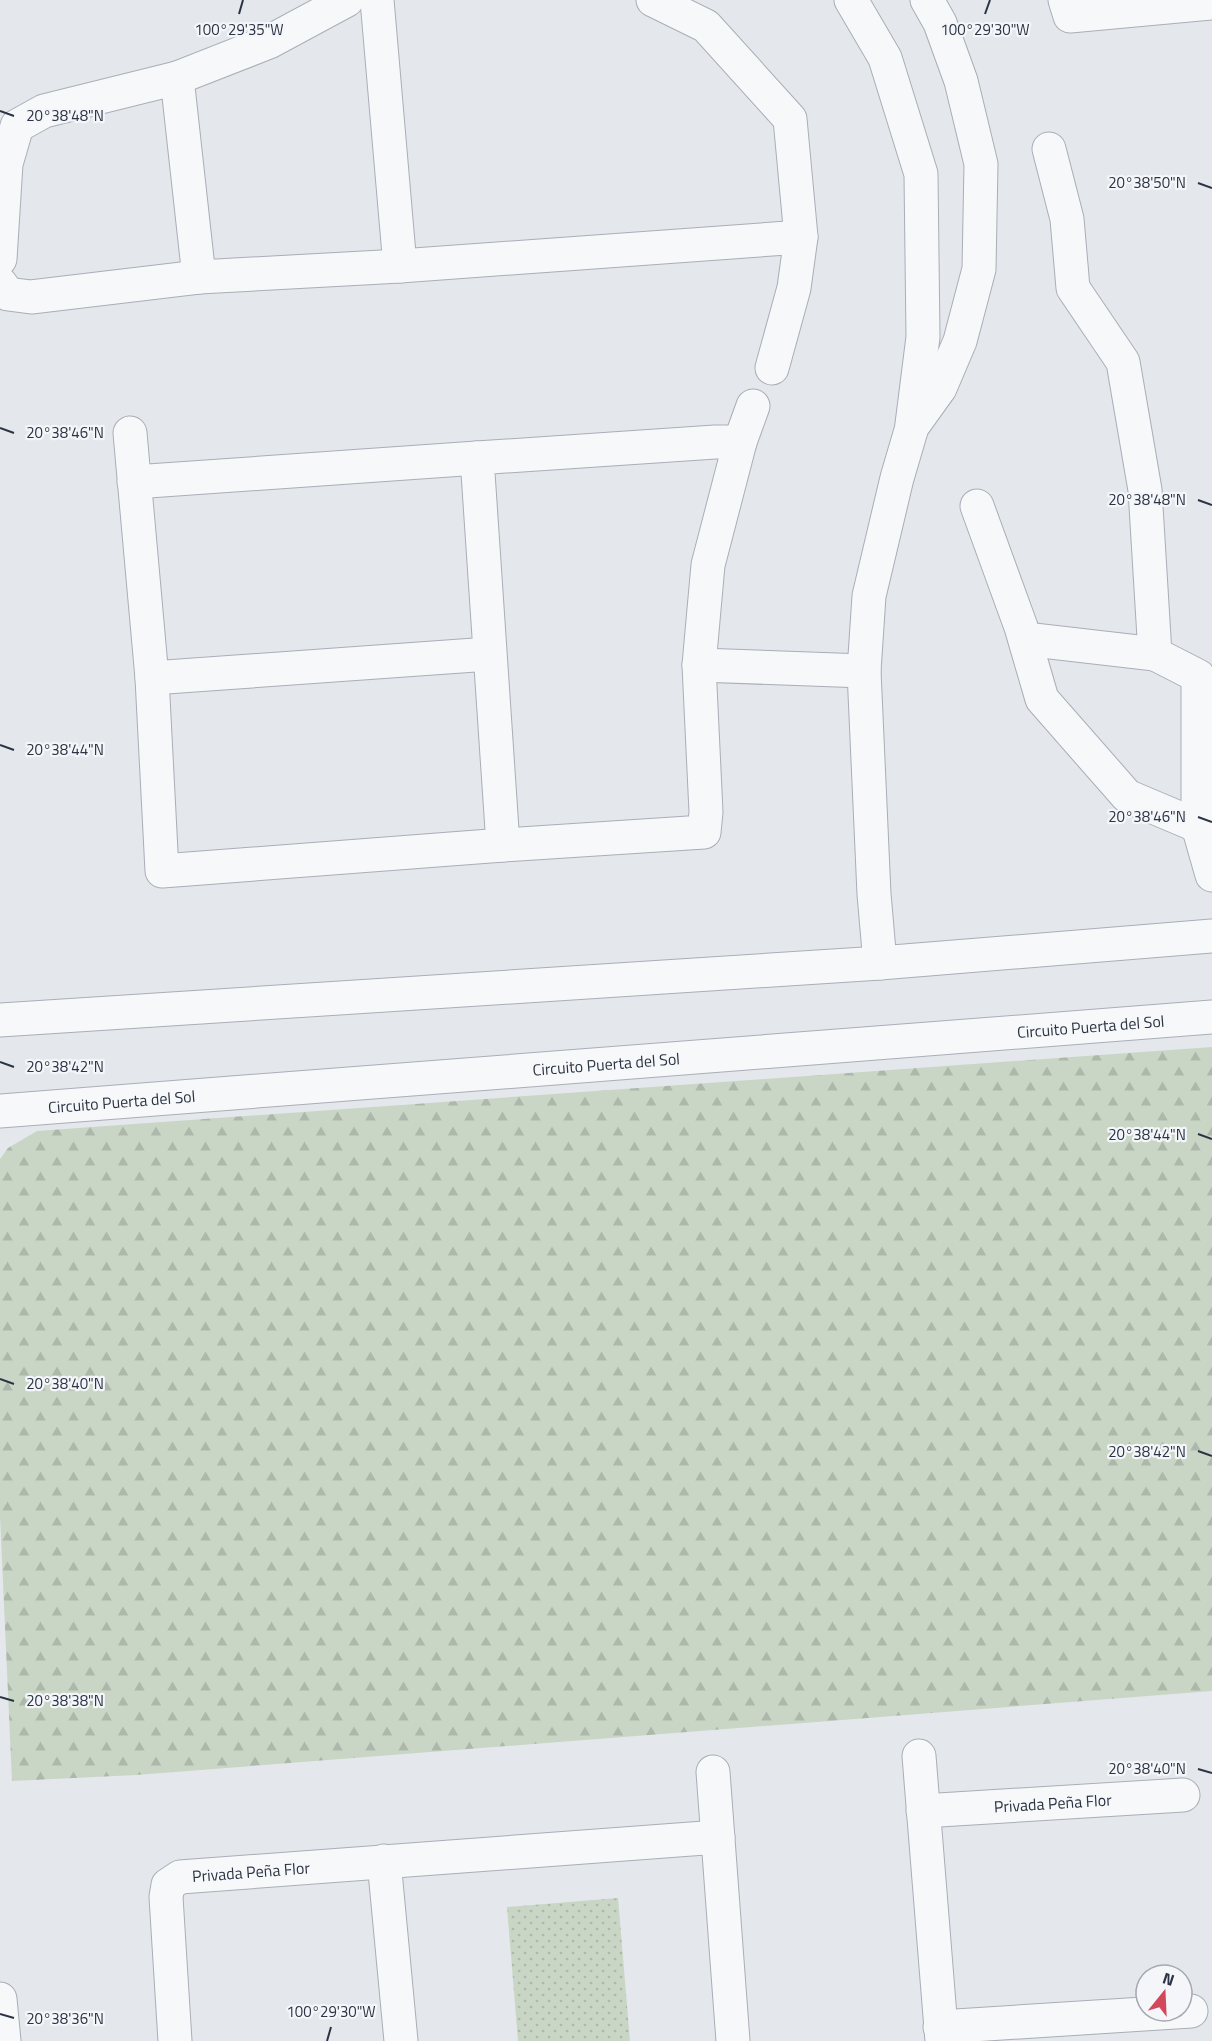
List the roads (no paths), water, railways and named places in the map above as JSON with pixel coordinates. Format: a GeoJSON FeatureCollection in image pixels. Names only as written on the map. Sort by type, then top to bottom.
{"type":"FeatureCollection","features":[{"type":"Feature","properties":{"kind":"street"},"geometry":{"type":"LineString","coordinates":[[0,259],[6,164],[17,126],[44,111],[177,78],[269,42],[347,0]]}},
{"type":"Feature","properties":{"kind":"street"},"geometry":{"type":"LineString","coordinates":[[377,0],[400,266]]}},
{"type":"Feature","properties":{"kind":"street"},"geometry":{"type":"LineString","coordinates":[[653,0],[706,26],[790,119],[801,237],[794,288],[772,368]]}},
{"type":"Feature","properties":{"kind":"street"},"geometry":{"type":"LineString","coordinates":[[851,0],[885,58],[921,174],[922,337],[912,427],[897,478],[869,596],[864,671],[874,894],[880,963]]}},
{"type":"Feature","properties":{"kind":"street"},"geometry":{"type":"LineString","coordinates":[[912,427],[940,388],[960,341],[979,269],[981,164],[961,81],[940,23],[927,0]]}},
{"type":"Feature","properties":{"kind":"street"},"geometry":{"type":"LineString","coordinates":[[1065,0],[1070,16],[1212,3]]}},
{"type":"Feature","properties":{"kind":"street"},"geometry":{"type":"LineString","coordinates":[[177,78],[199,277]]}},
{"type":"Feature","properties":{"kind":"street"},"geometry":{"type":"LineString","coordinates":[[1049,149],[1067,219],[1073,288],[1123,362],[1145,490],[1155,654]]}},
{"type":"Feature","properties":{"kind":"street"},"geometry":{"type":"LineString","coordinates":[[0,283],[8,294],[31,297],[199,277],[400,266],[801,237]]}},
{"type":"Feature","properties":{"kind":"street"},"geometry":{"type":"LineString","coordinates":[[130,433],[152,678],[162,870],[704,832],[706,812],[699,665],[708,565],[740,442],[753,406]]}},
{"type":"Feature","properties":{"kind":"street"},"geometry":{"type":"LineString","coordinates":[[134,482],[740,442]]}},
{"type":"Feature","properties":{"kind":"street"},"geometry":{"type":"LineString","coordinates":[[477,458],[502,845]]}},
{"type":"Feature","properties":{"kind":"street"},"geometry":{"type":"LineString","coordinates":[[977,506],[1025,639],[1042,699],[1127,796],[1198,826]]}},
{"type":"Feature","properties":{"kind":"street"},"geometry":{"type":"LineString","coordinates":[[1025,639],[1155,654],[1205,677],[1198,826],[1212,875]]}},
{"type":"Feature","properties":{"kind":"street"},"geometry":{"type":"LineString","coordinates":[[152,678],[489,654]]}},
{"type":"Feature","properties":{"kind":"street"},"geometry":{"type":"LineString","coordinates":[[699,665],[864,671]]}},
{"type":"Feature","properties":{"kind":"street"},"geometry":{"type":"LineString","coordinates":[[0,1020],[880,963],[1212,936]]}},
{"type":"Feature","properties":{"kind":"street","name":"Circuito Puerta del Sol"},"geometry":{"type":"LineString","coordinates":[[0,1111],[1212,1017]]}},
{"type":"Feature","properties":{"kind":"street"},"geometry":{"type":"LineString","coordinates":[[919,1756],[941,2034],[1134,2016]]}},
{"type":"Feature","properties":{"kind":"street"},"geometry":{"type":"LineString","coordinates":[[713,1772],[733,2041]]}},
{"type":"Feature","properties":{"kind":"street","name":"Privada Peña Flor"},"geometry":{"type":"LineString","coordinates":[[923,1811],[1183,1796]]}},
{"type":"Feature","properties":{"kind":"street","name":"Privada Peña Flor"},"geometry":{"type":"LineString","coordinates":[[175,2041],[166,1897],[168,1885],[180,1877],[718,1837]]}},
{"type":"Feature","properties":{"kind":"street"},"geometry":{"type":"LineString","coordinates":[[384,1861],[401,2041]]}},
{"type":"Feature","properties":{"kind":"street"},"geometry":{"type":"LineString","coordinates":[[0,1999],[4,2041]]}}]}
